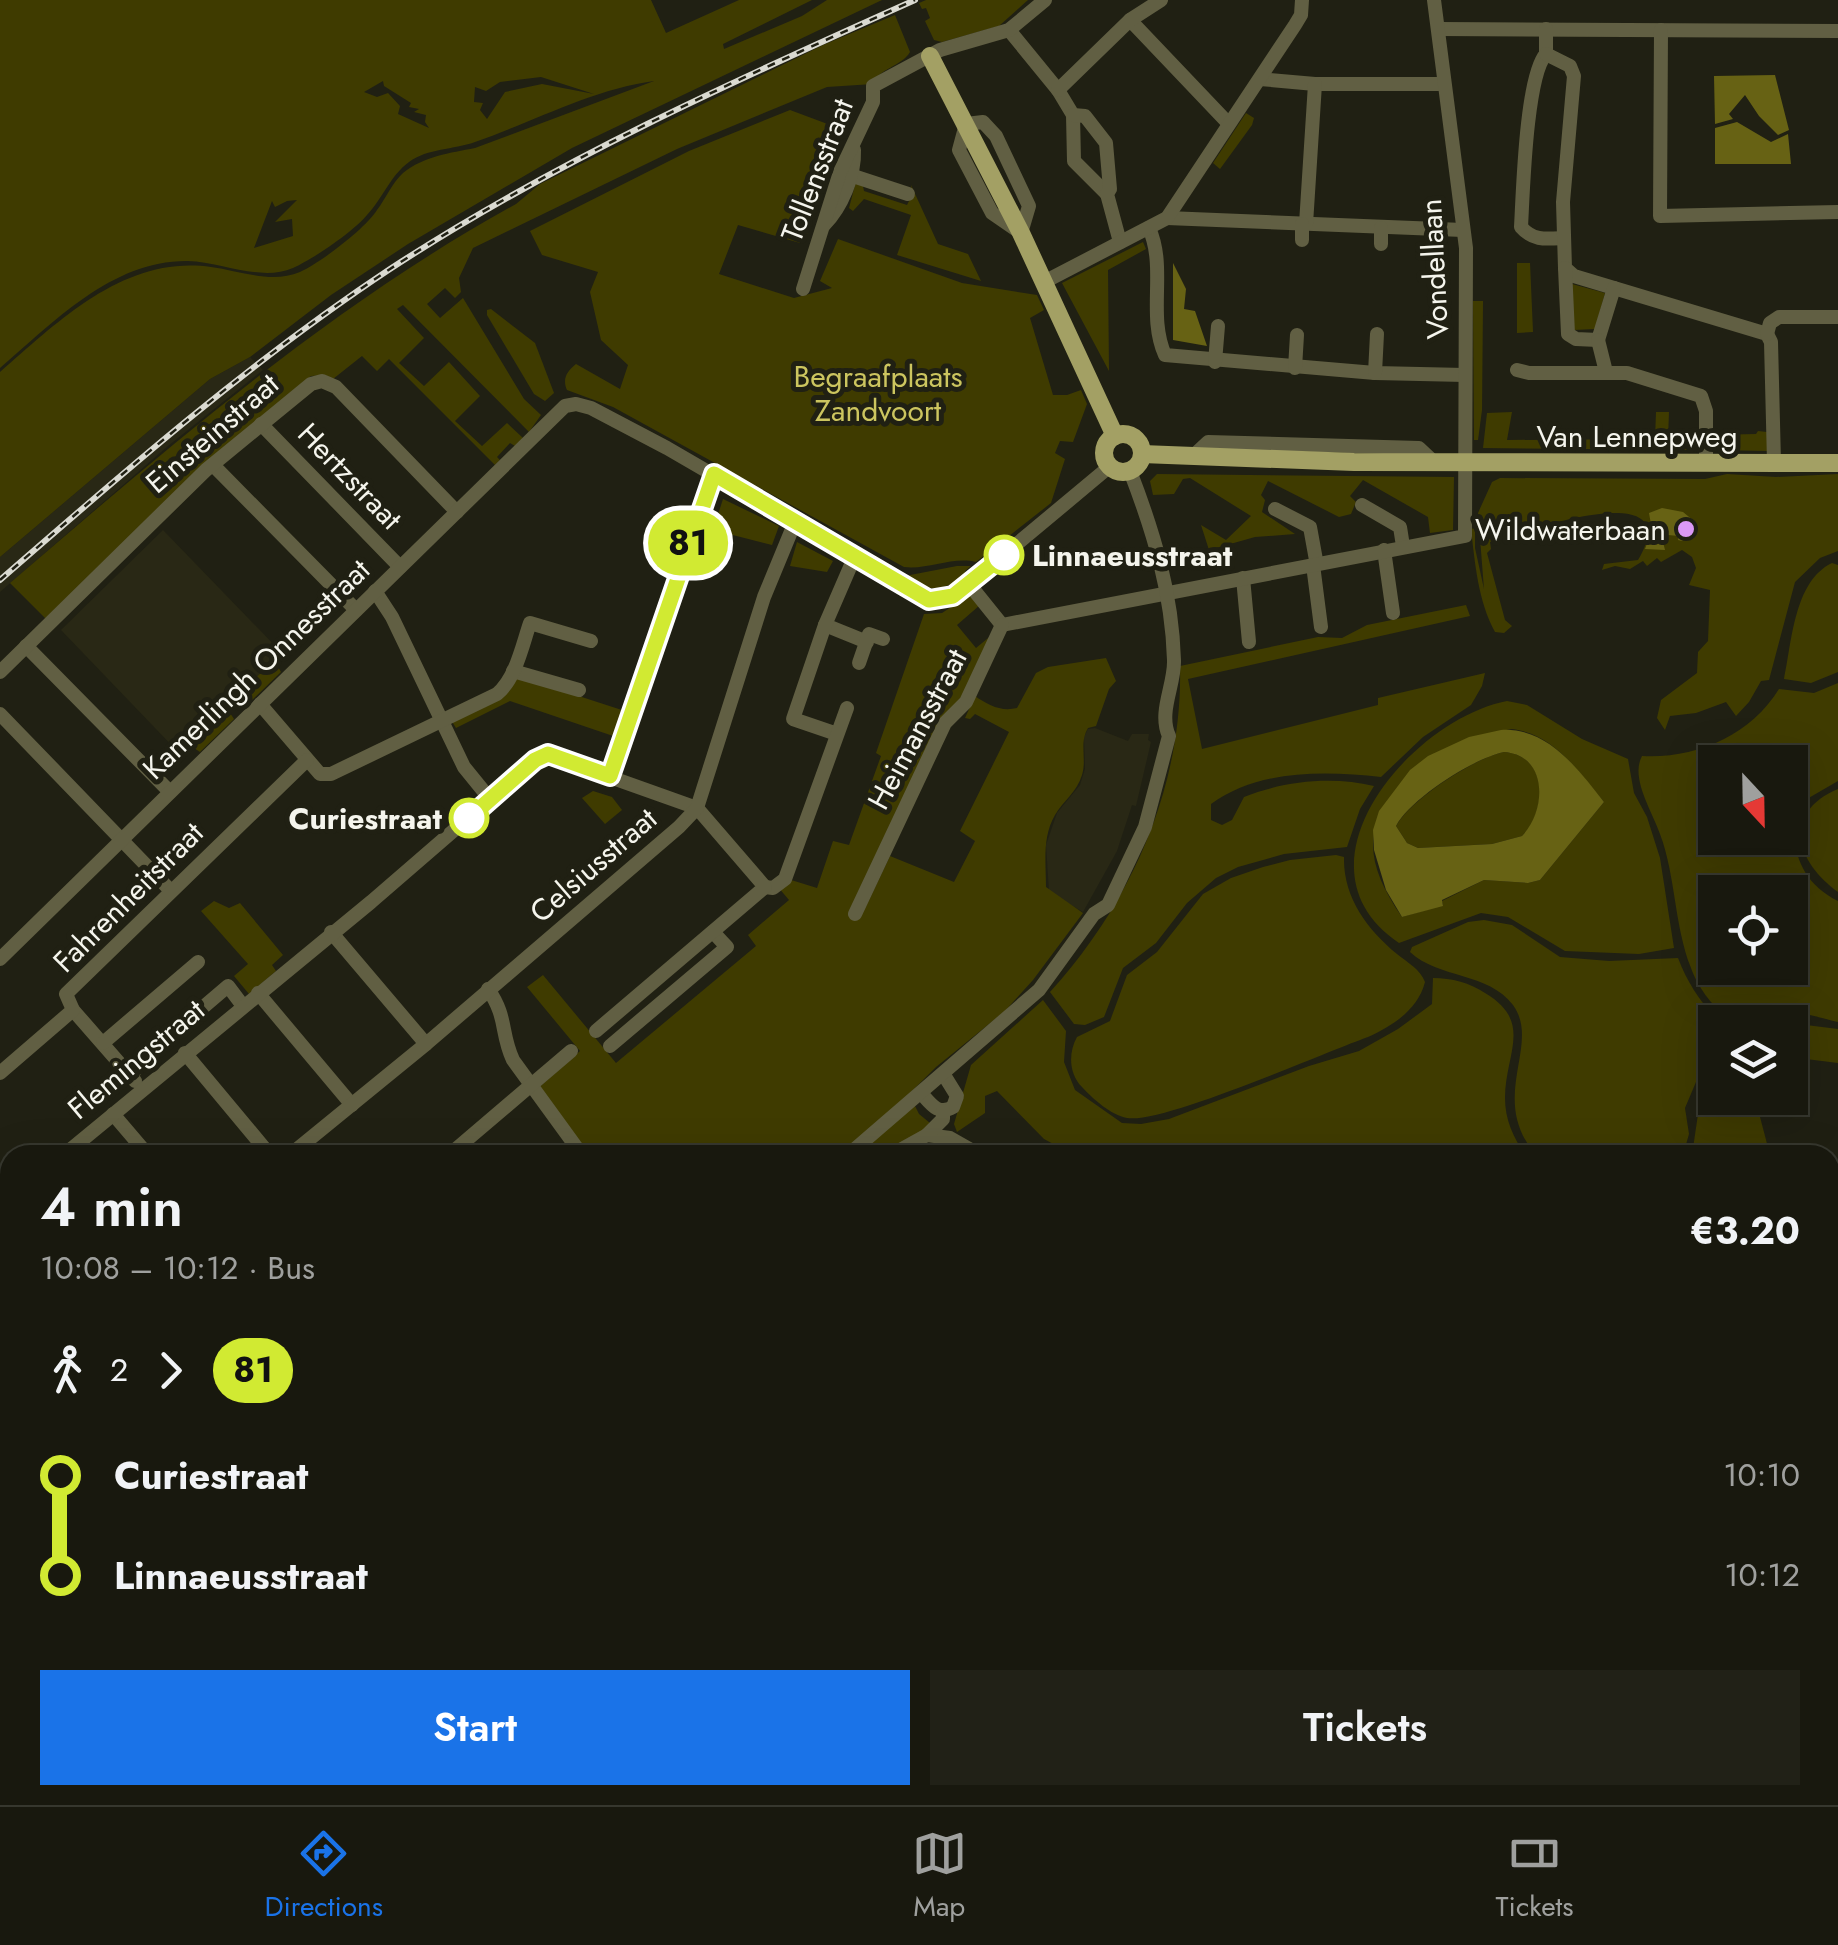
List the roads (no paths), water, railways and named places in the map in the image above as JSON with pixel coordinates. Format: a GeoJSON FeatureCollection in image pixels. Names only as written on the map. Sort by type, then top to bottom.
{"type":"FeatureCollection","features":[{"type":"Feature","properties":{"kind":"main road"},"geometry":{"type":"LineString","coordinates":[[930,56],[1044,282],[1115,436]]}},
{"type":"Feature","properties":{"kind":"main road"},"geometry":{"type":"LineString","coordinates":[[1115,436],[1132,437],[1142,454],[1138,465],[1119,472],[1109,467],[1104,452],[1115,436]]}},
{"type":"Feature","properties":{"kind":"main road","name":"Van Lennepweg"},"geometry":{"type":"LineString","coordinates":[[1142,454],[1435,463],[1838,462]]}},
{"type":"Feature","properties":{"kind":"street","name":"Tollensstraat"},"geometry":{"type":"LineString","coordinates":[[803,289],[873,102],[873,86],[930,56],[1009,30],[1046,0]]}},
{"type":"Feature","properties":{"kind":"street"},"geometry":{"type":"LineString","coordinates":[[1058,90],[1133,11],[1161,0]]}},
{"type":"Feature","properties":{"kind":"street"},"geometry":{"type":"LineString","coordinates":[[1044,282],[1166,218],[1260,80],[1300,15],[1302,0]]}},
{"type":"Feature","properties":{"kind":"street","name":"Vondellaan"},"geometry":{"type":"LineString","coordinates":[[1434,0],[1466,248],[1466,536]]}},
{"type":"Feature","properties":{"kind":"street"},"geometry":{"type":"LineString","coordinates":[[1133,11],[1228,123]]}},
{"type":"Feature","properties":{"kind":"street"},"geometry":{"type":"LineString","coordinates":[[1438,29],[1838,31]]}},
{"type":"Feature","properties":{"kind":"street"},"geometry":{"type":"LineString","coordinates":[[1009,30],[1058,90],[1073,115],[1074,161],[1107,194],[1120,242]]}},
{"type":"Feature","properties":{"kind":"street"},"geometry":{"type":"LineString","coordinates":[[1546,30],[1546,54],[1538,63],[1533,90],[1520,227],[1540,240],[1563,238]]}},
{"type":"Feature","properties":{"kind":"street"},"geometry":{"type":"LineString","coordinates":[[1660,30],[1660,216],[1838,212]]}},
{"type":"Feature","properties":{"kind":"street"},"geometry":{"type":"LineString","coordinates":[[1546,54],[1570,66],[1574,76],[1563,238],[1568,334],[1576,339],[1598,340]]}},
{"type":"Feature","properties":{"kind":"street"},"geometry":{"type":"LineString","coordinates":[[1260,80],[1443,84]]}},
{"type":"Feature","properties":{"kind":"street"},"geometry":{"type":"LineString","coordinates":[[1303,229],[1315,84]]}},
{"type":"Feature","properties":{"kind":"street"},"geometry":{"type":"LineString","coordinates":[[1073,115],[1085,116],[1106,143],[1110,188],[1107,194]]}},
{"type":"Feature","properties":{"kind":"street"},"geometry":{"type":"LineString","coordinates":[[845,173],[908,194]]}},
{"type":"Feature","properties":{"kind":"street"},"geometry":{"type":"LineString","coordinates":[[1166,218],[1381,236],[1463,230]]}},
{"type":"Feature","properties":{"kind":"street"},"geometry":{"type":"LineString","coordinates":[[1149,228],[1157,249],[1157,339],[1164,355],[1294,368],[1465,375]]}},
{"type":"Feature","properties":{"kind":"street"},"geometry":{"type":"LineString","coordinates":[[1564,268],[1574,276],[1767,334]]}},
{"type":"Feature","properties":{"kind":"street"},"geometry":{"type":"LineString","coordinates":[[1606,372],[1598,340],[1614,288]]}},
{"type":"Feature","properties":{"kind":"street"},"geometry":{"type":"LineString","coordinates":[[1774,462],[1771,342],[1767,334],[1770,323],[1779,317],[1838,317]]}},
{"type":"Feature","properties":{"kind":"street"},"geometry":{"type":"LineString","coordinates":[[1215,362],[1218,326]]}},
{"type":"Feature","properties":{"kind":"street"},"geometry":{"type":"LineString","coordinates":[[1375,373],[1377,334]]}},
{"type":"Feature","properties":{"kind":"street"},"geometry":{"type":"LineString","coordinates":[[1294,368],[1297,335]]}},
{"type":"Feature","properties":{"kind":"street"},"geometry":{"type":"LineString","coordinates":[[1517,370],[1529,374],[1627,373],[1702,396],[1706,411],[1706,462]]}},
{"type":"Feature","properties":{"kind":"street","name":"Einsteinstraat"},"geometry":{"type":"LineString","coordinates":[[0,672],[213,465],[311,384],[331,384],[456,512]]}},
{"type":"Feature","properties":{"kind":"street","name":"Kamerlingh Onnesstraat"},"geometry":{"type":"LineString","coordinates":[[0,959],[566,406],[584,406],[714,474]]}},
{"type":"Feature","properties":{"kind":"street","name":"Hertzstraat"},"geometry":{"type":"LineString","coordinates":[[261,424],[400,566]]}},
{"type":"Feature","properties":{"kind":"street"},"geometry":{"type":"LineString","coordinates":[[213,465],[356,610]]}},
{"type":"Feature","properties":{"kind":"street"},"geometry":{"type":"LineString","coordinates":[[610,776],[714,474],[929,600],[953,596],[1109,467]]}},
{"type":"Feature","properties":{"kind":"street"},"geometry":{"type":"LineString","coordinates":[[860,1145],[1039,990],[1094,914],[1108,905],[1128,866],[1154,799],[1169,736],[1164,726],[1174,662],[1169,594],[1150,521],[1130,471]]}},
{"type":"Feature","properties":{"kind":"street"},"geometry":{"type":"LineString","coordinates":[[1362,505],[1400,527],[1403,546]]}},
{"type":"Feature","properties":{"kind":"street"},"geometry":{"type":"LineString","coordinates":[[1275,508],[1310,527],[1320,627]]}},
{"type":"Feature","properties":{"kind":"street","name":"Celsiusstraat"},"geometry":{"type":"LineString","coordinates":[[302,1145],[426,1044],[697,808],[764,597],[795,522]]}},
{"type":"Feature","properties":{"kind":"street","name":"Heimansstraat"},"geometry":{"type":"LineString","coordinates":[[1002,625],[1466,536]]}},
{"type":"Feature","properties":{"kind":"street"},"geometry":{"type":"LineString","coordinates":[[1384,550],[1393,613]]}},
{"type":"Feature","properties":{"kind":"street"},"geometry":{"type":"LineString","coordinates":[[837,734],[794,720],[825,626],[854,558]]}},
{"type":"Feature","properties":{"kind":"street"},"geometry":{"type":"LineString","coordinates":[[1243,578],[1249,642]]}},
{"type":"Feature","properties":{"kind":"street","name":"Heimansstraat"},"geometry":{"type":"LineString","coordinates":[[968,584],[1002,625]]}},
{"type":"Feature","properties":{"kind":"street"},"geometry":{"type":"LineString","coordinates":[[375,592],[392,617],[464,768],[490,799]]}},
{"type":"Feature","properties":{"kind":"street"},"geometry":{"type":"LineString","coordinates":[[260,704],[320,774],[331,774],[497,694],[513,670],[530,622],[591,640]]}},
{"type":"Feature","properties":{"kind":"street","name":"Heimansstraat"},"geometry":{"type":"LineString","coordinates":[[855,914],[946,722],[966,702],[1002,625]]}},
{"type":"Feature","properties":{"kind":"street"},"geometry":{"type":"LineString","coordinates":[[825,626],[875,640],[859,662]]}},
{"type":"Feature","properties":{"kind":"street"},"geometry":{"type":"LineString","coordinates":[[26,646],[170,792]]}},
{"type":"Feature","properties":{"kind":"street"},"geometry":{"type":"LineString","coordinates":[[513,670],[579,690]]}},
{"type":"Feature","properties":{"kind":"street"},"geometry":{"type":"LineString","coordinates":[[697,808],[765,887],[773,888],[785,879],[846,708]]}},
{"type":"Feature","properties":{"kind":"street"},"geometry":{"type":"LineString","coordinates":[[0,714],[171,891]]}},
{"type":"Feature","properties":{"kind":"street","name":"Flemingstraat"},"geometry":{"type":"LineString","coordinates":[[76,1145],[535,760],[548,754],[697,808]]}},
{"type":"Feature","properties":{"kind":"street","name":"Fahrenheitstraat"},"geometry":{"type":"LineString","coordinates":[[0,1073],[73,1010],[66,994],[306,760]]}},
{"type":"Feature","properties":{"kind":"street"},"geometry":{"type":"LineString","coordinates":[[596,1031],[765,887]]}},
{"type":"Feature","properties":{"kind":"street"},"geometry":{"type":"LineString","coordinates":[[331,932],[426,1044]]}},
{"type":"Feature","properties":{"kind":"street"},"geometry":{"type":"LineString","coordinates":[[610,1046],[727,947],[714,932]]}},
{"type":"Feature","properties":{"kind":"street"},"geometry":{"type":"LineString","coordinates":[[103,1043],[198,962]]}},
{"type":"Feature","properties":{"kind":"street","name":"Flemingstraat"},"geometry":{"type":"LineString","coordinates":[[130,1076],[152,1050],[228,986],[243,1006]]}},
{"type":"Feature","properties":{"kind":"street"},"geometry":{"type":"LineString","coordinates":[[488,989],[503,1013],[509,1051],[575,1145]]}},
{"type":"Feature","properties":{"kind":"street"},"geometry":{"type":"LineString","coordinates":[[258,993],[352,1105]]}},
{"type":"Feature","properties":{"kind":"street"},"geometry":{"type":"LineString","coordinates":[[625,1006],[639,1021]]}},
{"type":"Feature","properties":{"kind":"street"},"geometry":{"type":"LineString","coordinates":[[73,1010],[142,1090]]}},
{"type":"Feature","properties":{"kind":"street"},"geometry":{"type":"LineString","coordinates":[[460,1145],[571,1051]]}},
{"type":"Feature","properties":{"kind":"street"},"geometry":{"type":"LineString","coordinates":[[185,1054],[262,1145]]}},
{"type":"Feature","properties":{"kind":"street"},"geometry":{"type":"LineString","coordinates":[[910,1145],[928,1136],[953,1107],[957,1096],[944,1075]]}},
{"type":"Feature","properties":{"kind":"street"},"geometry":{"type":"LineString","coordinates":[[921,1094],[943,1115],[950,1138]]}},
{"type":"Feature","properties":{"kind":"street"},"geometry":{"type":"LineString","coordinates":[[113,1114],[139,1145]]}},
{"type":"Feature","properties":{"kind":"street"},"geometry":{"type":"LineString","coordinates":[[928,1136],[950,1138],[962,1145]]}},
{"type":"Feature","properties":{"kind":"railway"},"geometry":{"type":"LineString","coordinates":[[0,580],[239,379],[390,269],[581,158],[915,0]]}},
{"type":"Feature","properties":{"kind":"place","name":"Wildwaterbaan"},"geometry":{"type":"Point","coordinates":[1686,529]}},
{"type":"Feature","properties":{"kind":"place","name":"Linnaeusstraat"},"geometry":{"type":"Point","coordinates":[1004,555]}},
{"type":"Feature","properties":{"kind":"place","name":"Curiestraat"},"geometry":{"type":"Point","coordinates":[469,818]}},
{"type":"Feature","properties":{"kind":"park label","name":"Begraafplaats Zandvoort"},"geometry":{"type":"Point","coordinates":[878,393]}}]}
